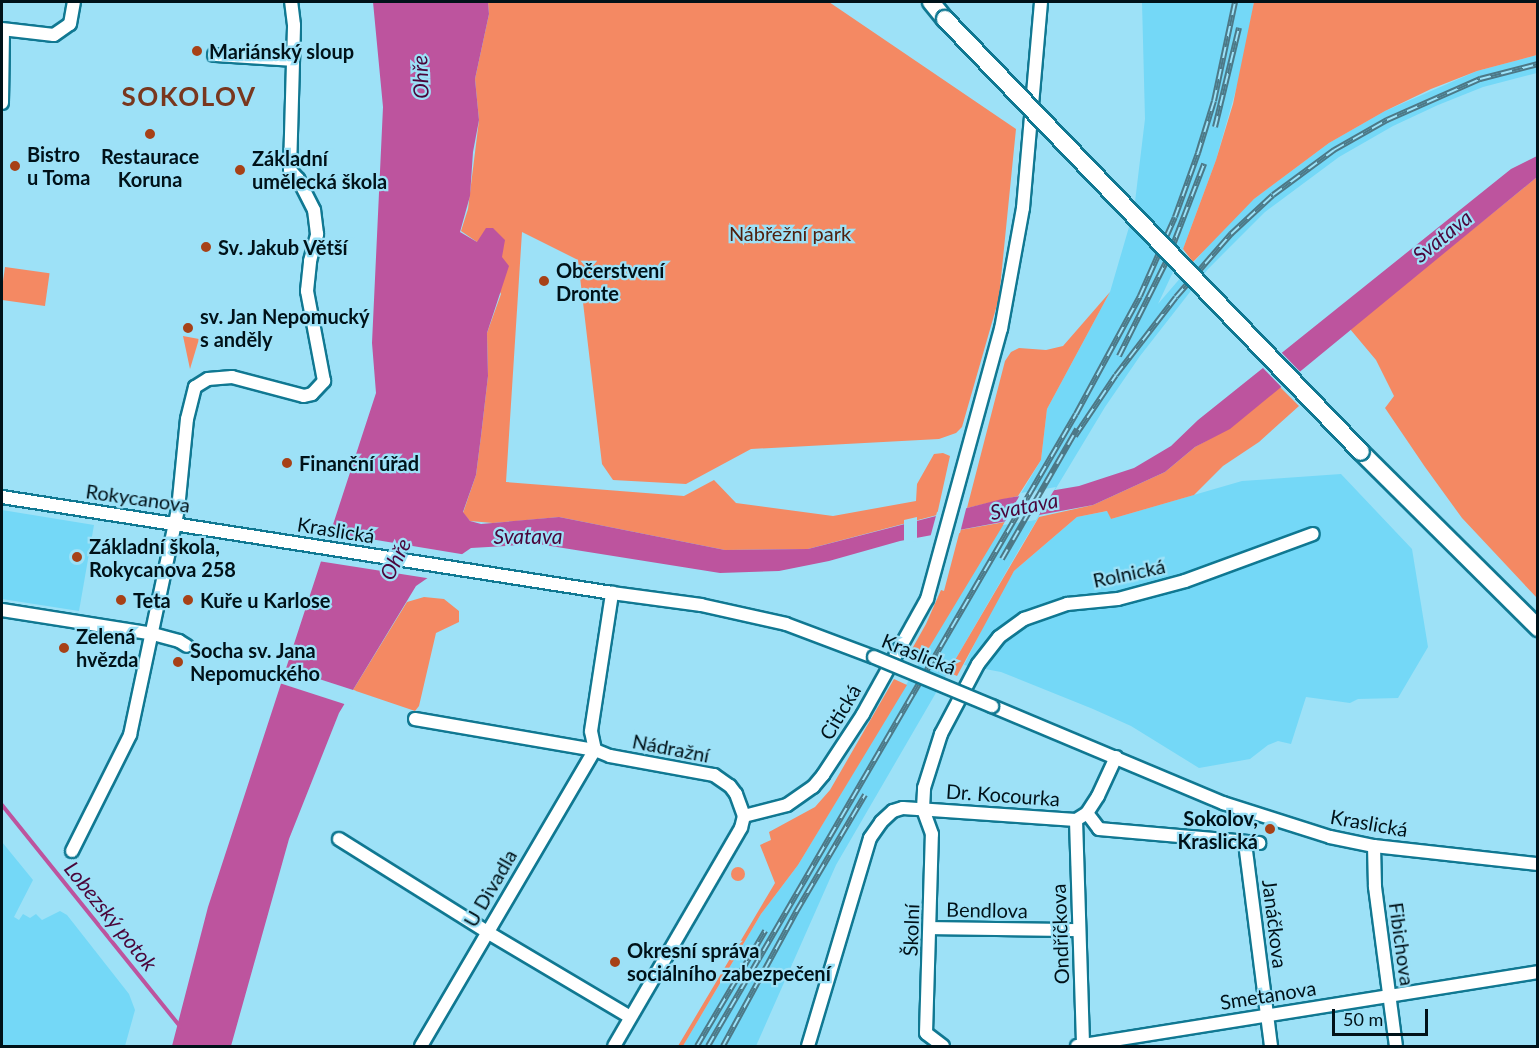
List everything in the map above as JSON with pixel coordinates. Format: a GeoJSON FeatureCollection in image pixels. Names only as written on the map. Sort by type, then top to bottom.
{"type":"FeatureCollection","features":[{"type":"Feature","properties":{"kind":"main road"},"geometry":{"type":"LineString","coordinates":[[931,2],[1361,452],[1538,628]]}},
{"type":"Feature","properties":{"kind":"street"},"geometry":{"type":"LineString","coordinates":[[2,103],[2,29],[54,35],[70,24],[74,2]]}},
{"type":"Feature","properties":{"kind":"street"},"geometry":{"type":"LineString","coordinates":[[72,851],[130,735],[148,643],[153,634],[169,542],[175,523],[187,419],[195,387],[208,379],[232,377],[304,396],[312,394],[324,381],[307,291],[310,261],[317,234],[314,210],[298,179],[290,170],[294,25],[291,2]]}},
{"type":"Feature","properties":{"kind":"street","name":"Citická"},"geometry":{"type":"LineString","coordinates":[[744,816],[788,805],[813,787],[863,714],[927,599],[1001,329],[1023,208],[1041,2]]}},
{"type":"Feature","properties":{"kind":"street"},"geometry":{"type":"LineString","coordinates":[[214,55],[293,60]]}},
{"type":"Feature","properties":{"kind":"street","name":"Rokycanova"},"geometry":{"type":"LineString","coordinates":[[2,497],[268,539]]}},
{"type":"Feature","properties":{"kind":"street","name":"Rolnická"},"geometry":{"type":"LineString","coordinates":[[972,673],[999,637],[1024,619],[1067,604],[1118,599],[1185,581],[1313,534]]}},
{"type":"Feature","properties":{"kind":"street","name":"Kraslická"},"geometry":{"type":"LineString","coordinates":[[268,539],[612,594],[701,605],[786,624],[992,705],[1223,803],[1330,837],[1374,846],[1538,864]]}},
{"type":"Feature","properties":{"kind":"street"},"geometry":{"type":"LineString","coordinates":[[595,750],[591,731],[612,594]]}},
{"type":"Feature","properties":{"kind":"street"},"geometry":{"type":"LineString","coordinates":[[2,610],[153,634],[179,641],[187,646]]}},
{"type":"Feature","properties":{"kind":"street","name":"Dr. Kocourka"},"geometry":{"type":"LineString","coordinates":[[923,809],[924,788],[942,734],[972,673]]}},
{"type":"Feature","properties":{"kind":"street","name":"Nádražní"},"geometry":{"type":"LineString","coordinates":[[415,719],[595,750],[610,756],[714,775],[730,786],[742,804],[744,816]]}},
{"type":"Feature","properties":{"kind":"street","name":"U Divadla"},"geometry":{"type":"LineString","coordinates":[[421,1047],[595,750]]}},
{"type":"Feature","properties":{"kind":"street","name":"Dr. Kocourka"},"geometry":{"type":"LineString","coordinates":[[808,1047],[870,838],[893,811],[903,808],[1081,816],[1098,796],[1116,758]]}},
{"type":"Feature","properties":{"kind":"street","name":"Školní"},"geometry":{"type":"LineString","coordinates":[[923,809],[932,834],[927,1033],[943,1047]]}},
{"type":"Feature","properties":{"kind":"street"},"geometry":{"type":"LineString","coordinates":[[614,1047],[723,861],[741,828],[744,816]]}},
{"type":"Feature","properties":{"kind":"street"},"geometry":{"type":"LineString","coordinates":[[1081,816],[1099,829],[1259,843]]}},
{"type":"Feature","properties":{"kind":"street","name":"Ondříčkova"},"geometry":{"type":"LineString","coordinates":[[1081,816],[1079,930],[1081,1046]]}},
{"type":"Feature","properties":{"kind":"street"},"geometry":{"type":"LineString","coordinates":[[339,839],[487,932],[630,1017]]}},
{"type":"Feature","properties":{"kind":"street","name":"Janáčkova"},"geometry":{"type":"LineString","coordinates":[[1245,843],[1271,1047]]}},
{"type":"Feature","properties":{"kind":"street","name":"Fibichova"},"geometry":{"type":"LineString","coordinates":[[1374,846],[1375,887],[1396,1047]]}},
{"type":"Feature","properties":{"kind":"street","name":"Bendlova"},"geometry":{"type":"LineString","coordinates":[[931,928],[1079,930]]}},
{"type":"Feature","properties":{"kind":"street","name":"Smetanova"},"geometry":{"type":"LineString","coordinates":[[1081,1046],[1538,972]]}},
{"type":"Feature","properties":{"kind":"shaded area"},"geometry":{"type":"Polygon","coordinates":[[[1142,2],[1254,2],[1243,65],[1216,160],[1180,257],[1158,304],[1225,226],[1254,199],[1329,143],[1385,111],[1477,71],[1537,55],[1537,73],[1483,87],[1438,105],[1393,126],[1339,157],[1265,212],[1208,269],[1140,356],[1105,407],[1020,548],[836,865],[756,1046],[683,1046],[761,914],[798,865],[1041,460],[1047,409],[1110,292],[1134,210],[1145,119],[1142,2]]]}},
{"type":"Feature","properties":{"kind":"shaded area"},"geometry":{"type":"Polygon","coordinates":[[[1341,474],[1412,549],[1428,647],[1398,698],[1358,699],[1350,703],[1306,697],[1291,744],[1278,741],[1268,745],[1250,759],[1199,768],[1131,726],[1093,709],[1001,672],[964,665],[997,599],[1014,571],[1077,517],[1108,511],[1111,519],[1242,481],[1341,474]]]}},
{"type":"Feature","properties":{"kind":"shaded area","name":"Základní škola, Rokycanova 258"},"geometry":{"type":"Polygon","coordinates":[[[2,510],[94,525],[79,611],[2,599],[2,510]]]}},
{"type":"Feature","properties":{"kind":"shaded area"},"geometry":{"type":"Polygon","coordinates":[[[2,842],[33,880],[14,917],[19,920],[23,914],[30,918],[36,914],[42,920],[60,911],[67,915],[129,994],[135,1010],[125,1046],[2,1046],[2,842]]]}},
{"type":"Feature","properties":{"kind":"green space","name":"Nábřežní park"},"geometry":{"type":"Polygon","coordinates":[[[488,2],[829,2],[1016,129],[999,298],[962,427],[956,433],[939,439],[751,449],[686,484],[613,480],[602,464],[578,260],[522,232],[506,482],[684,496],[714,480],[736,503],[833,516],[916,501],[917,484],[934,454],[943,453],[950,456],[937,515],[808,549],[725,550],[559,517],[493,523],[470,521],[463,513],[476,475],[488,376],[487,333],[501,294],[477,242],[461,231],[468,209],[479,120],[475,79],[489,14],[488,2]]]}},
{"type":"Feature","properties":{"kind":"green space"},"geometry":{"type":"Polygon","coordinates":[[[1254,2],[1537,2],[1537,55],[1477,71],[1431,89],[1385,111],[1329,143],[1254,199],[1193,262],[1183,249],[1216,160],[1233,104],[1254,2]]]}},
{"type":"Feature","properties":{"kind":"green space"},"geometry":{"type":"Polygon","coordinates":[[[1537,177],[1537,598],[1462,518],[1425,467],[1385,408],[1394,396],[1376,360],[1350,329],[1537,177]]]}},
{"type":"Feature","properties":{"kind":"green space"},"geometry":{"type":"Polygon","coordinates":[[[5,267],[50,273],[45,306],[2,300],[5,267]]]}},
{"type":"Feature","properties":{"kind":"green space"},"geometry":{"type":"Polygon","coordinates":[[[1110,292],[1047,409],[1041,460],[1018,496],[967,508],[1005,361],[1011,352],[1019,348],[1046,350],[1063,346],[1110,292]]]}},
{"type":"Feature","properties":{"kind":"green space"},"geometry":{"type":"Polygon","coordinates":[[[183,336],[199,339],[190,369],[183,336]]]}},
{"type":"Feature","properties":{"kind":"green space"},"geometry":{"type":"Polygon","coordinates":[[[1280,387],[1299,406],[1259,442],[1223,466],[1194,495],[1111,519],[1107,511],[1077,517],[1014,571],[957,676],[948,672],[1039,517],[1093,505],[1165,472],[1195,447],[1231,427],[1280,387]]]}},
{"type":"Feature","properties":{"kind":"green space"},"geometry":{"type":"Polygon","coordinates":[[[1005,522],[921,661],[908,656],[941,590],[944,591],[960,530],[1005,522]]]}},
{"type":"Feature","properties":{"kind":"green space"},"geometry":{"type":"Polygon","coordinates":[[[424,597],[444,599],[459,611],[459,622],[436,633],[419,706],[415,711],[353,690],[407,602],[424,597]]]}},
{"type":"Feature","properties":{"kind":"green space"},"geometry":{"type":"Polygon","coordinates":[[[894,679],[907,685],[798,865],[761,914],[683,1046],[678,1046],[775,883],[760,845],[771,840],[769,832],[815,807],[830,790],[894,679]]]}},
{"type":"Feature","properties":{"kind":"green space"},"geometry":{"type":"Polygon","coordinates":[[[735,867],[741,867],[745,874],[741,881],[735,881],[731,877],[731,871],[735,867]]]}},
{"type":"Feature","properties":{"kind":"water"},"geometry":{"type":"Polygon","coordinates":[[[373,2],[488,2],[489,14],[475,79],[479,120],[473,152],[470,196],[460,232],[477,242],[486,228],[493,228],[505,240],[502,257],[509,266],[487,333],[488,376],[476,475],[463,512],[470,521],[481,524],[559,517],[725,550],[808,549],[1002,499],[1079,486],[1134,468],[1171,446],[1198,420],[1511,169],[1537,156],[1537,177],[1230,429],[1195,447],[1165,472],[1093,505],[900,541],[829,561],[779,571],[720,573],[538,544],[471,548],[416,586],[339,713],[289,839],[231,1046],[172,1046],[208,907],[376,393],[372,343],[383,107],[373,2]]]}},
{"type":"Feature","properties":{"kind":"pier"},"geometry":{"type":"Polygon","coordinates":[[[1280,351],[1301,373],[1284,389],[1263,368],[1280,351]]]}},
{"type":"Feature","properties":{"kind":"pier"},"geometry":{"type":"Polygon","coordinates":[[[1056,487],[1036,520],[1003,525],[1021,493],[1056,487]]]}},
{"type":"Feature","properties":{"kind":"pier"},"geometry":{"type":"Polygon","coordinates":[[[967,505],[960,533],[930,538],[937,512],[967,505]]]}},
{"type":"Feature","properties":{"kind":"pier"},"geometry":{"type":"Polygon","coordinates":[[[917,517],[917,541],[904,543],[904,520],[917,517]]]}},
{"type":"Feature","properties":{"kind":"pier"},"geometry":{"type":"Polygon","coordinates":[[[328,532],[467,555],[433,579],[318,561],[328,532]]]}},
{"type":"Feature","properties":{"kind":"pier"},"geometry":{"type":"Polygon","coordinates":[[[282,667],[356,691],[351,706],[277,682],[282,667]]]}},
{"type":"Feature","properties":{"kind":"waterway","name":"Lobezský potok"},"geometry":{"type":"LineString","coordinates":[[2,805],[180,1026]]}},
{"type":"Feature","properties":{"kind":"railway"},"geometry":{"type":"LineString","coordinates":[[708,1046],[1076,414],[1140,296],[1175,217],[1198,153],[1214,101],[1235,2]]}},
{"type":"Feature","properties":{"kind":"railway"},"geometry":{"type":"LineString","coordinates":[[1215,127],[1239,28]]}},
{"type":"Feature","properties":{"kind":"railway"},"geometry":{"type":"LineString","coordinates":[[1075,436],[1116,375],[1176,297],[1231,234],[1273,195],[1334,150],[1387,120],[1480,79],[1538,64]]}},
{"type":"Feature","properties":{"kind":"railway"},"geometry":{"type":"LineString","coordinates":[[1119,356],[1168,258],[1204,164]]}},
{"type":"Feature","properties":{"kind":"railway"},"geometry":{"type":"LineString","coordinates":[[1002,559],[1077,429]]}},
{"type":"Feature","properties":{"kind":"railway"},"geometry":{"type":"LineString","coordinates":[[723,1046],[796,912],[865,795]]}},
{"type":"Feature","properties":{"kind":"railway"},"geometry":{"type":"LineString","coordinates":[[697,1046],[765,931]]}},
{"type":"Feature","properties":{"kind":"place","name":"Mariánský sloup"},"geometry":{"type":"Point","coordinates":[197,51]}},
{"type":"Feature","properties":{"kind":"place","name":"Restaurace Koruna"},"geometry":{"type":"Point","coordinates":[150,134]}},
{"type":"Feature","properties":{"kind":"place","name":"Bistro u Toma"},"geometry":{"type":"Point","coordinates":[15,166]}},
{"type":"Feature","properties":{"kind":"place","name":"Základní umělecká škola"},"geometry":{"type":"Point","coordinates":[240,170]}},
{"type":"Feature","properties":{"kind":"place","name":"Sv. Jakub Větší"},"geometry":{"type":"Point","coordinates":[206,247]}},
{"type":"Feature","properties":{"kind":"place","name":"Občerstvení Dronte"},"geometry":{"type":"Point","coordinates":[544,281]}},
{"type":"Feature","properties":{"kind":"place","name":"sv. Jan Nepomucký s anděly"},"geometry":{"type":"Point","coordinates":[188,328]}},
{"type":"Feature","properties":{"kind":"place","name":"Finanční úřad"},"geometry":{"type":"Point","coordinates":[287,463]}},
{"type":"Feature","properties":{"kind":"place","name":"Základní škola, Rokycanova 258"},"geometry":{"type":"Point","coordinates":[77,557]}},
{"type":"Feature","properties":{"kind":"place","name":"Teta"},"geometry":{"type":"Point","coordinates":[121,600]}},
{"type":"Feature","properties":{"kind":"place","name":"Kuře u Karlose"},"geometry":{"type":"Point","coordinates":[188,600]}},
{"type":"Feature","properties":{"kind":"place","name":"Zelená hvězda"},"geometry":{"type":"Point","coordinates":[64,648]}},
{"type":"Feature","properties":{"kind":"place","name":"Socha sv. Jana Nepomuckého"},"geometry":{"type":"Point","coordinates":[178,662]}},
{"type":"Feature","properties":{"kind":"place","name":"Sokolov, Kraslická"},"geometry":{"type":"Point","coordinates":[1270,829]}},
{"type":"Feature","properties":{"kind":"place","name":"Okresní správa sociálního zabezpečení"},"geometry":{"type":"Point","coordinates":[615,962]}},
{"type":"Feature","properties":{"kind":"district","name":"SOKOLOV"},"geometry":{"type":"Point","coordinates":[189,97]}},
{"type":"Feature","properties":{"kind":"water label","name":"Ohře"},"geometry":{"type":"Point","coordinates":[420,77]}},
{"type":"Feature","properties":{"kind":"water label","name":"Svatava"},"geometry":{"type":"Point","coordinates":[1442,236]}},
{"type":"Feature","properties":{"kind":"water label","name":"Svatava"},"geometry":{"type":"Point","coordinates":[1024,506]}},
{"type":"Feature","properties":{"kind":"water label","name":"Svatava"},"geometry":{"type":"Point","coordinates":[528,536]}},
{"type":"Feature","properties":{"kind":"water label","name":"Ohře"},"geometry":{"type":"Point","coordinates":[395,559]}}]}
